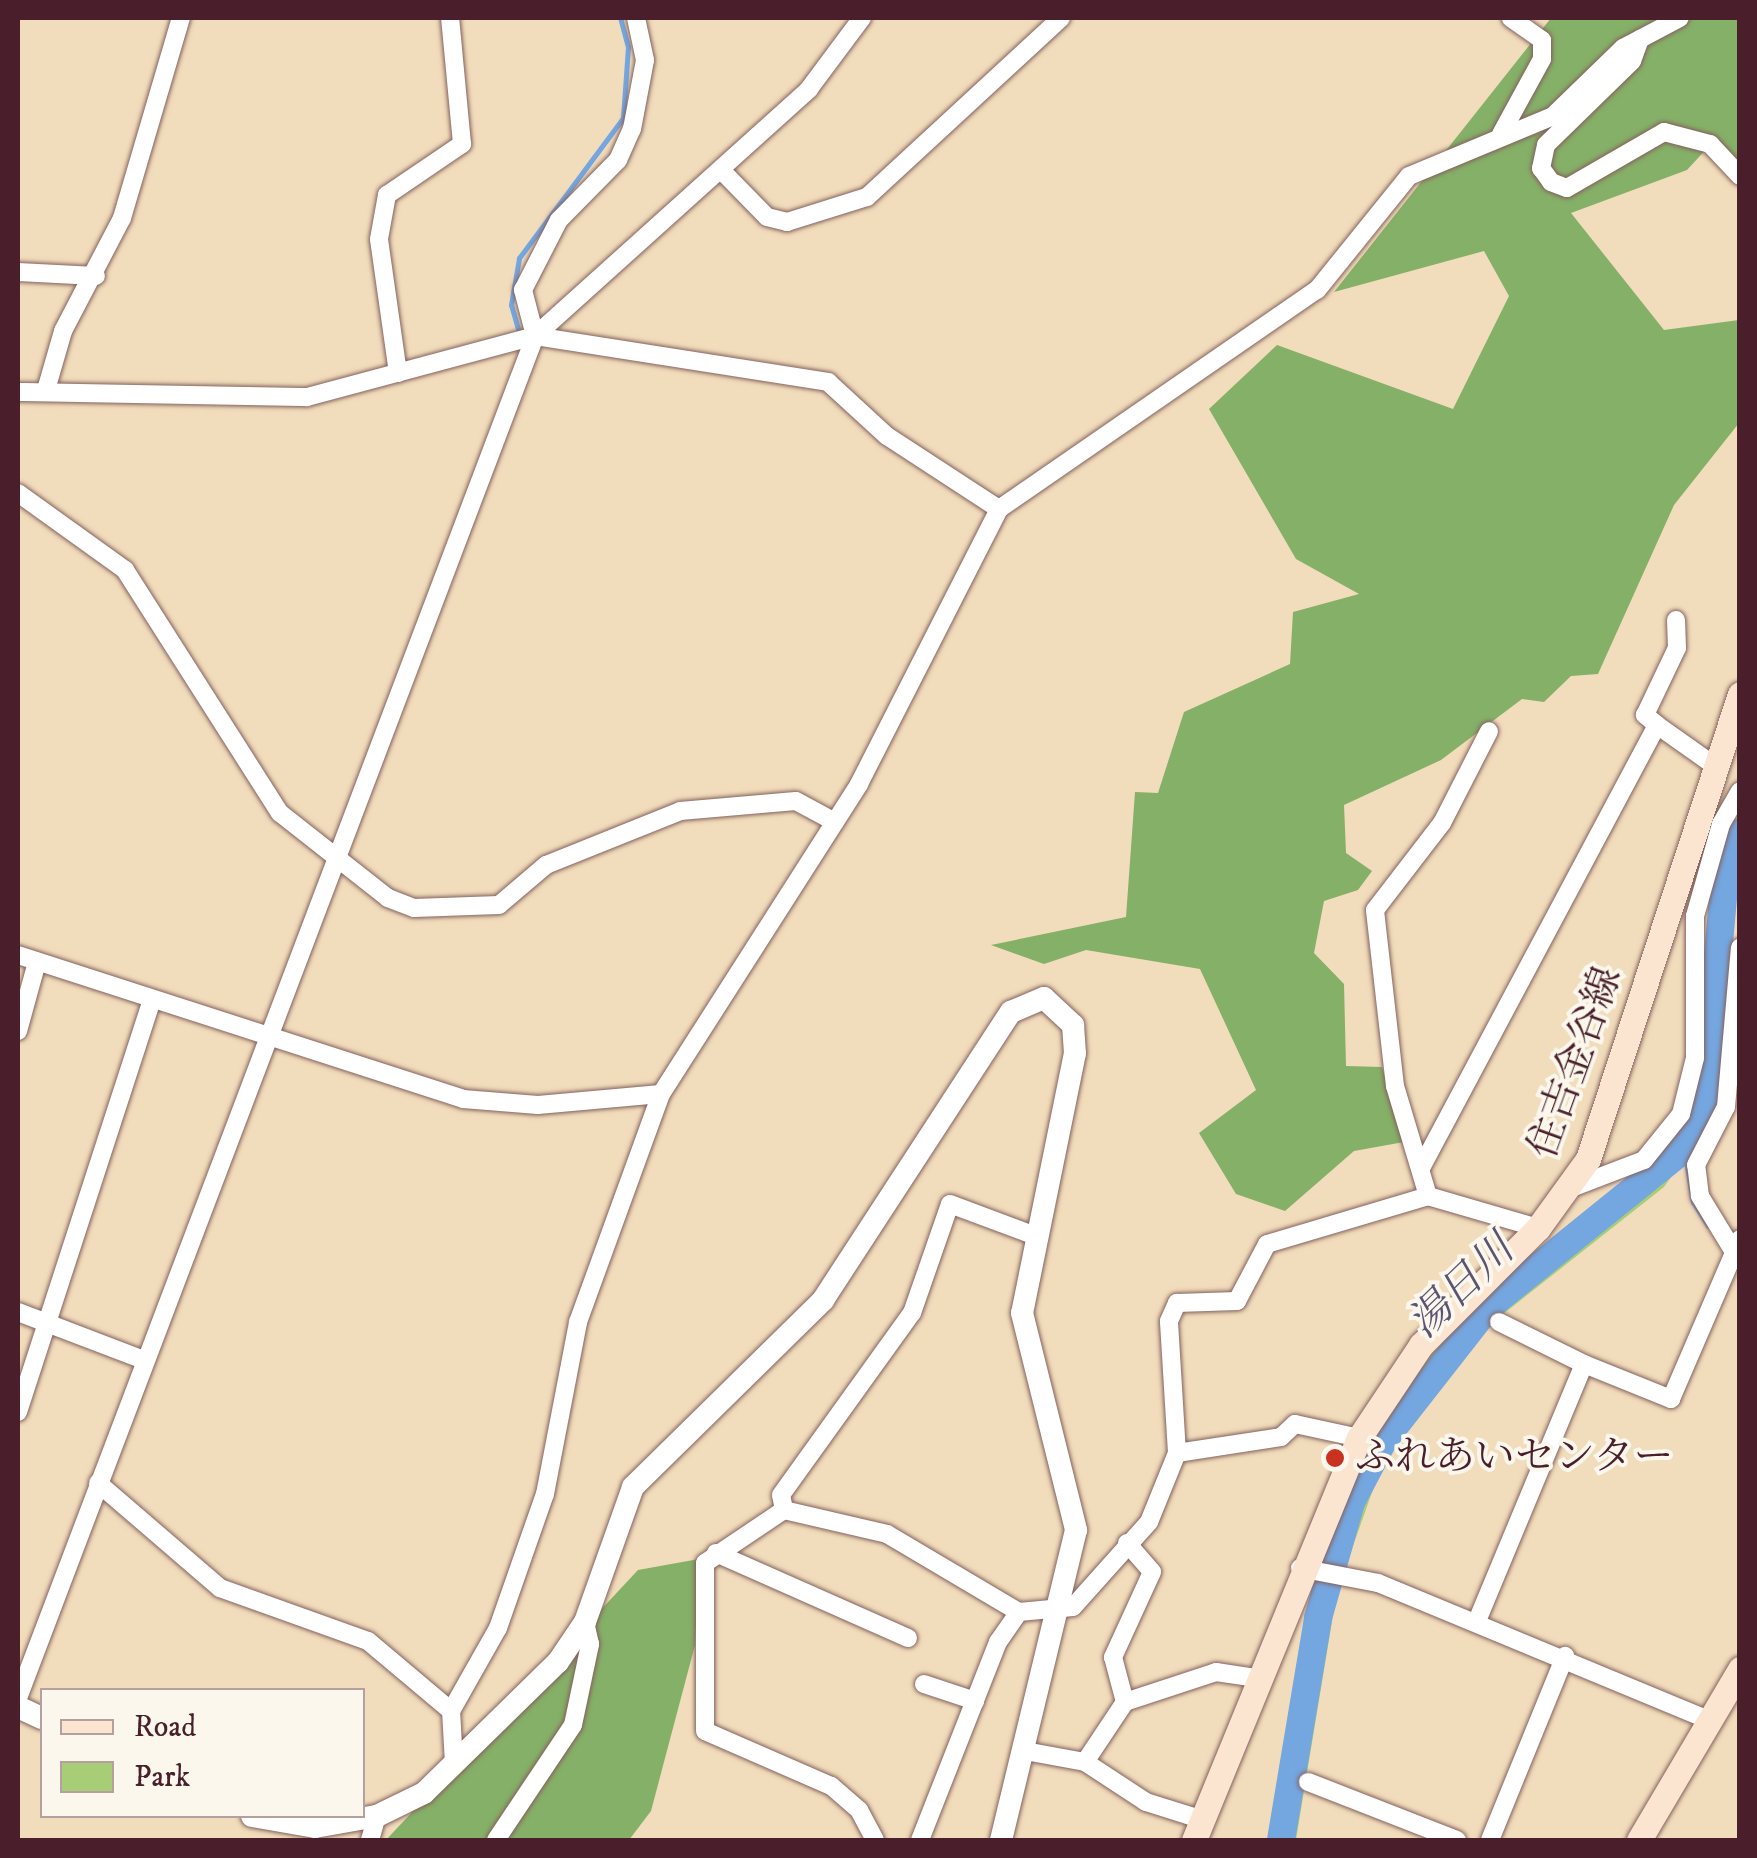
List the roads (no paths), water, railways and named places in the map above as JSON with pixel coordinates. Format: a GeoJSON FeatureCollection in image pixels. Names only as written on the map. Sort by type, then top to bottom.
{"type":"FeatureCollection","features":[{"type":"Feature","properties":{"kind":"main road","name":"住吉金谷線"},"geometry":{"type":"LineString","coordinates":[[1197,1830],[1256,1678],[1308,1570],[1359,1438],[1421,1345],[1538,1228],[1571,1188],[1603,1121],[1740,694]]}},
{"type":"Feature","properties":{"kind":"main road"},"geometry":{"type":"LineString","coordinates":[[1641,1840],[1740,1669]]}},
{"type":"Feature","properties":{"kind":"street"},"geometry":{"type":"LineString","coordinates":[[46,390],[63,331],[96,276],[182,18]]}},
{"type":"Feature","properties":{"kind":"street"},"geometry":{"type":"LineString","coordinates":[[398,373],[379,239],[388,196],[462,144],[450,18]]}},
{"type":"Feature","properties":{"kind":"street"},"geometry":{"type":"LineString","coordinates":[[535,336],[523,290],[540,248],[618,160],[642,98],[636,18]]}},
{"type":"Feature","properties":{"kind":"street"},"geometry":{"type":"LineString","coordinates":[[18,1698],[266,1036],[535,336],[809,89],[862,18]]}},
{"type":"Feature","properties":{"kind":"street"},"geometry":{"type":"LineString","coordinates":[[722,171],[768,217],[787,222],[867,197],[1061,18]]}},
{"type":"Feature","properties":{"kind":"street"},"geometry":{"type":"LineString","coordinates":[[1501,134],[1542,59],[1542,40],[1511,18]]}},
{"type":"Feature","properties":{"kind":"street"},"geometry":{"type":"LineString","coordinates":[[454,1764],[451,1711],[498,1628],[544,1494],[578,1322],[660,1094],[835,822],[998,509],[1316,290],[1409,176],[1501,134],[1552,116],[1640,39],[1680,18]]}},
{"type":"Feature","properties":{"kind":"street"},"geometry":{"type":"LineString","coordinates":[[1640,39],[1632,62],[1546,145],[1541,168],[1551,182],[1567,188],[1664,132],[1710,144],[1740,176]]}},
{"type":"Feature","properties":{"kind":"street"},"geometry":{"type":"LineString","coordinates":[[18,272],[96,276]]}},
{"type":"Feature","properties":{"kind":"street"},"geometry":{"type":"LineString","coordinates":[[18,392],[307,397],[535,336],[828,382],[887,436],[998,509]]}},
{"type":"Feature","properties":{"kind":"street"},"geometry":{"type":"LineString","coordinates":[[18,493],[125,570],[280,813],[333,863],[414,908],[478,910],[499,905],[546,865],[680,811],[796,801],[835,822]]}},
{"type":"Feature","properties":{"kind":"street"},"geometry":{"type":"LineString","coordinates":[[1676,620],[1677,648],[1645,716],[1715,766]]}},
{"type":"Feature","properties":{"kind":"street"},"geometry":{"type":"LineString","coordinates":[[1421,1168],[1657,725]]}},
{"type":"Feature","properties":{"kind":"street"},"geometry":{"type":"LineString","coordinates":[[1428,1196],[1394,1086],[1375,910],[1442,823],[1489,730]]}},
{"type":"Feature","properties":{"kind":"street"},"geometry":{"type":"LineString","coordinates":[[1571,1188],[1644,1160],[1681,1114],[1695,1058],[1696,916],[1720,824],[1740,792]]}},
{"type":"Feature","properties":{"kind":"street"},"geometry":{"type":"LineString","coordinates":[[1499,1322],[1584,1364],[1671,1399],[1734,1254],[1700,1196],[1696,1165],[1726,1107],[1740,948]]}},
{"type":"Feature","properties":{"kind":"street"},"geometry":{"type":"LineString","coordinates":[[18,955],[151,1002],[463,1099],[538,1105],[660,1094]]}},
{"type":"Feature","properties":{"kind":"street"},"geometry":{"type":"LineString","coordinates":[[18,1031],[37,962]]}},
{"type":"Feature","properties":{"kind":"street"},"geometry":{"type":"LineString","coordinates":[[263,1818],[315,1827],[377,1816],[424,1793],[558,1662],[586,1622],[633,1487],[823,1300],[1011,1012],[1044,998],[1073,1025],[1075,1054],[1033,1235],[1022,1312],[1076,1530],[1062,1609],[1001,1840]]}},
{"type":"Feature","properties":{"kind":"street"},"geometry":{"type":"LineString","coordinates":[[18,1412],[151,1002]]}},
{"type":"Feature","properties":{"kind":"street"},"geometry":{"type":"LineString","coordinates":[[875,1840],[860,1810],[831,1786],[705,1731],[701,1599],[705,1564],[716,1553],[784,1510],[887,1534],[1020,1612],[1062,1609],[1148,1522],[1178,1452],[1169,1320],[1177,1303],[1224,1307],[1249,1286],[1267,1244],[1428,1196],[1538,1228]]}},
{"type":"Feature","properties":{"kind":"street"},"geometry":{"type":"LineString","coordinates":[[784,1510],[781,1495],[912,1314],[950,1204],[1033,1235]]}},
{"type":"Feature","properties":{"kind":"street"},"geometry":{"type":"LineString","coordinates":[[18,1312],[144,1360]]}},
{"type":"Feature","properties":{"kind":"street"},"geometry":{"type":"LineString","coordinates":[[1477,1621],[1584,1364]]}},
{"type":"Feature","properties":{"kind":"street"},"geometry":{"type":"LineString","coordinates":[[1178,1452],[1281,1437],[1295,1424],[1359,1438]]}},
{"type":"Feature","properties":{"kind":"street"},"geometry":{"type":"LineString","coordinates":[[98,1484],[220,1588],[368,1641],[451,1711]]}},
{"type":"Feature","properties":{"kind":"street"},"geometry":{"type":"LineString","coordinates":[[1125,1702],[1113,1657],[1152,1572],[1127,1543]]}},
{"type":"Feature","properties":{"kind":"street"},"geometry":{"type":"LineString","coordinates":[[716,1553],[908,1638]]}},
{"type":"Feature","properties":{"kind":"street"},"geometry":{"type":"LineString","coordinates":[[1308,1570],[1345,1576],[1477,1621],[1709,1720]]}},
{"type":"Feature","properties":{"kind":"street"},"geometry":{"type":"LineString","coordinates":[[920,1840],[975,1700],[1020,1612]]}},
{"type":"Feature","properties":{"kind":"street"},"geometry":{"type":"LineString","coordinates":[[496,1840],[572,1726],[590,1644],[586,1622]]}},
{"type":"Feature","properties":{"kind":"street"},"geometry":{"type":"LineString","coordinates":[[1490,1840],[1565,1656]]}},
{"type":"Feature","properties":{"kind":"street"},"geometry":{"type":"LineString","coordinates":[[1084,1762],[1125,1702],[1216,1672],[1256,1678]]}},
{"type":"Feature","properties":{"kind":"street"},"geometry":{"type":"LineString","coordinates":[[924,1684],[975,1700]]}},
{"type":"Feature","properties":{"kind":"street"},"geometry":{"type":"LineString","coordinates":[[1025,1751],[1084,1762],[1197,1830]]}},
{"type":"Feature","properties":{"kind":"street"},"geometry":{"type":"LineString","coordinates":[[1308,1782],[1458,1840]]}},
{"type":"Feature","properties":{"kind":"street"},"geometry":{"type":"LineString","coordinates":[[370,1840],[377,1816]]}},
{"type":"Feature","properties":{"kind":"waterway"},"geometry":{"type":"LineString","coordinates":[[518,329],[511,305],[519,258],[623,118],[628,47],[620,18]]}},
{"type":"Feature","properties":{"kind":"waterway","name":"湯日川"},"geometry":{"type":"LineString","coordinates":[[1281,1840],[1318,1618],[1351,1502],[1383,1441],[1488,1307],[1684,1149],[1704,1111],[1724,886],[1740,832]]}},
{"type":"Feature","properties":{"kind":"waterway"},"geometry":{"type":"LineString","coordinates":[[1684,1149],[1693,1202],[1708,1226]]}},
{"type":"Feature","properties":{"kind":"place","name":"ふれあいセンター"},"geometry":{"type":"Point","coordinates":[1335,1458]}}]}
